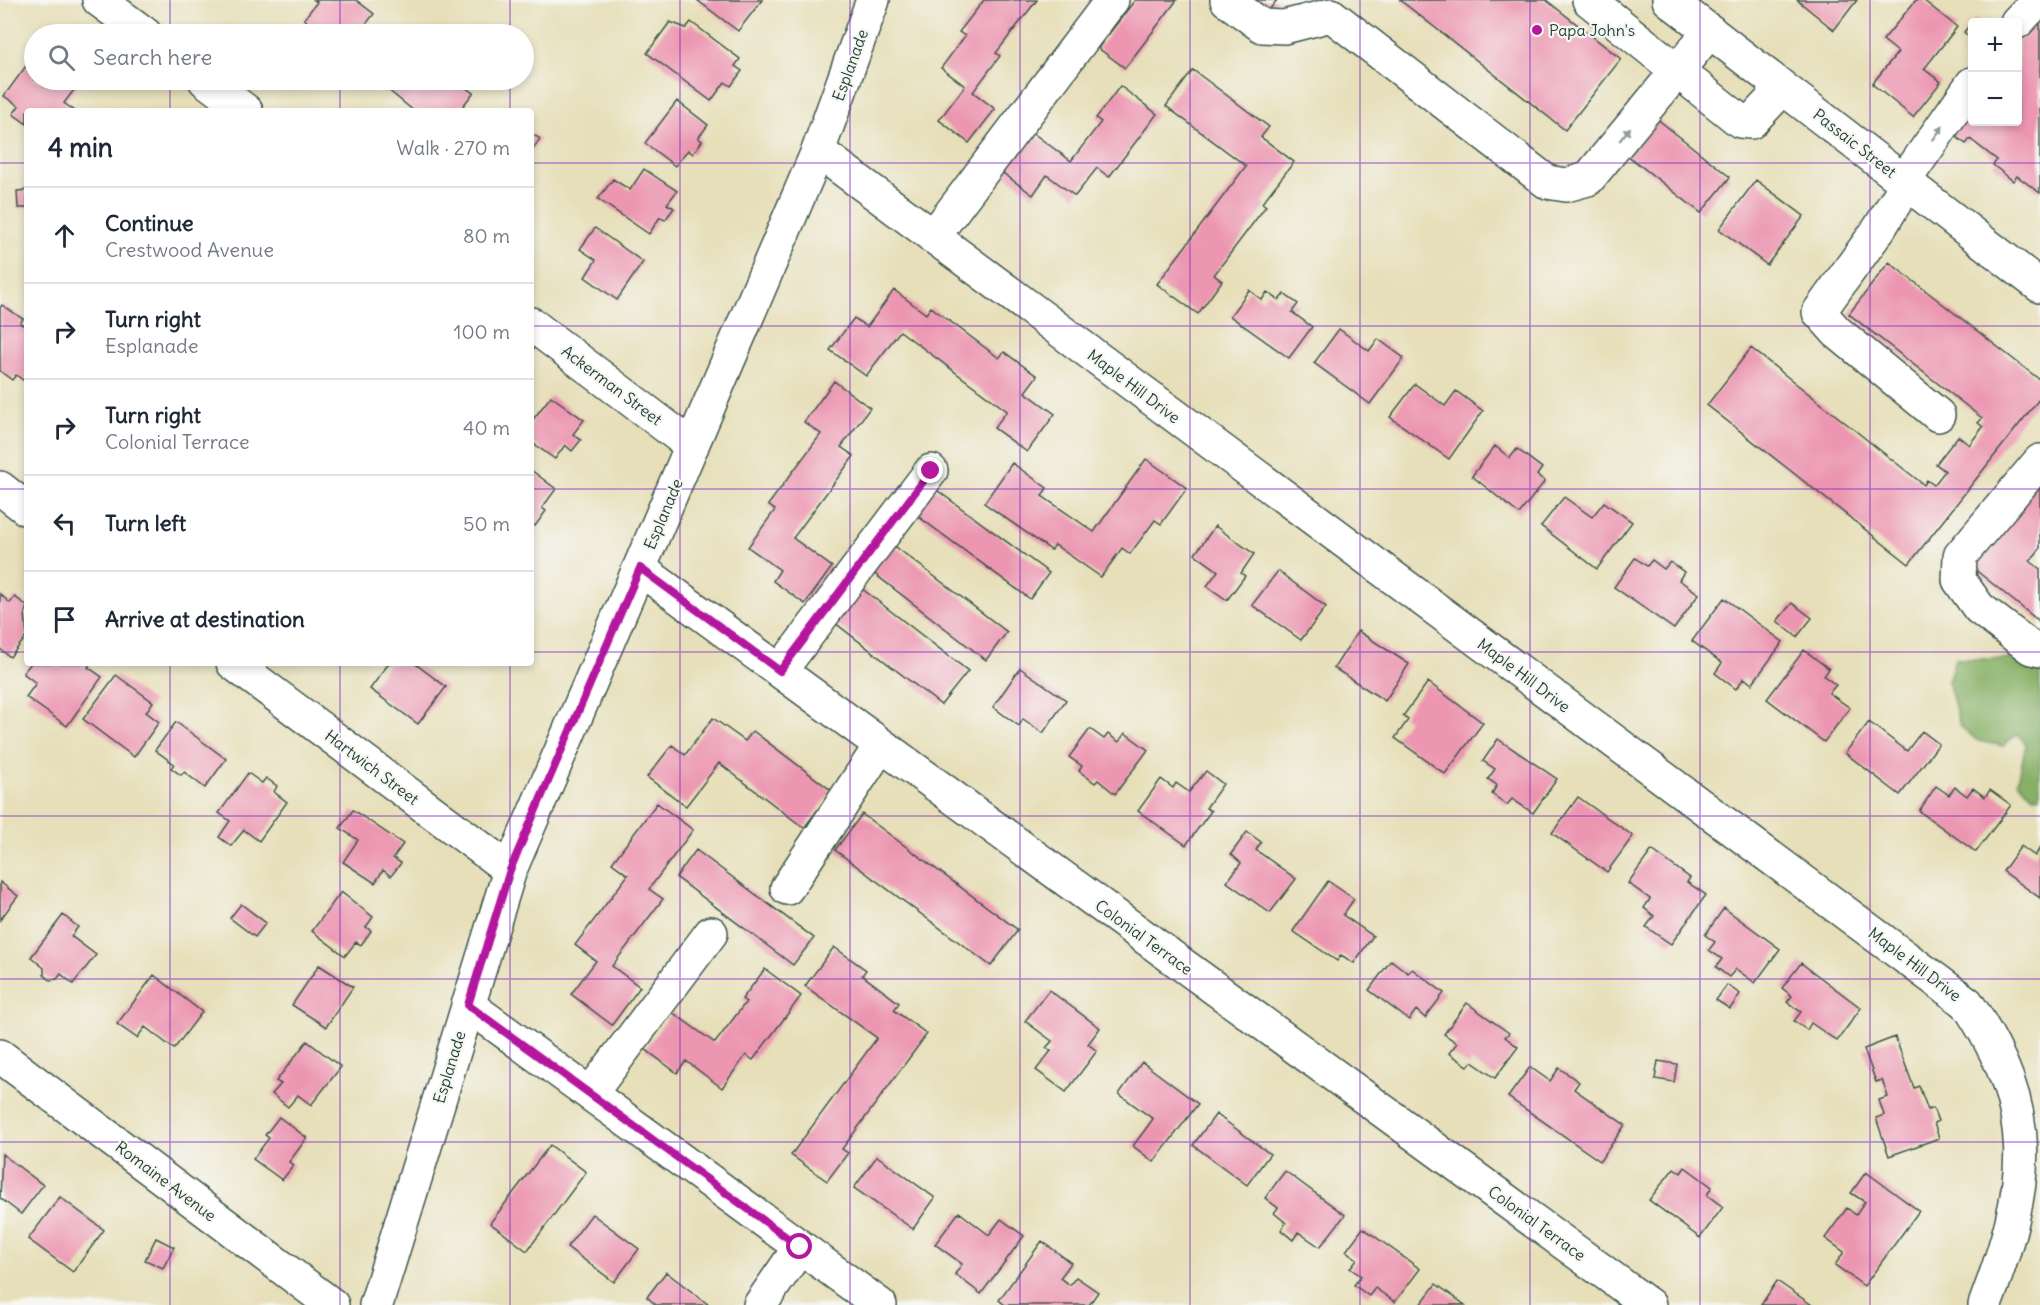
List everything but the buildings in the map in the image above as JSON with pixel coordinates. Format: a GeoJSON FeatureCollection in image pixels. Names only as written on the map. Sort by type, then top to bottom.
{"type":"FeatureCollection","features":[{"type":"Feature","properties":{"kind":"street"},"geometry":{"type":"LineString","coordinates":[[99,0],[131,24]]}},
{"type":"Feature","properties":{"kind":"street"},"geometry":{"type":"LineString","coordinates":[[933,237],[1112,0]]}},
{"type":"Feature","properties":{"kind":"street"},"geometry":{"type":"LineString","coordinates":[[1227,0],[1262,26],[1284,27],[1337,7],[1547,182],[1566,185],[1588,179],[1710,31]]}},
{"type":"Feature","properties":{"kind":"street"},"geometry":{"type":"LineString","coordinates":[[1588,0],[1740,121],[1751,122],[1783,88]]}},
{"type":"Feature","properties":{"kind":"street","name":"Passaic Street"},"geometry":{"type":"LineString","coordinates":[[1669,0],[2039,282]]}},
{"type":"Feature","properties":{"kind":"street"},"geometry":{"type":"LineString","coordinates":[[2021,18],[2038,0]]}},
{"type":"Feature","properties":{"kind":"street","name":"Esplanade"},"geometry":{"type":"LineString","coordinates":[[376,1305],[510,870],[818,151],[866,4]]}},
{"type":"Feature","properties":{"kind":"street"},"geometry":{"type":"LineString","coordinates":[[218,90],[242,108]]}},
{"type":"Feature","properties":{"kind":"street"},"geometry":{"type":"LineString","coordinates":[[1938,415],[1837,332],[1819,312],[1879,229],[1905,182],[1968,90]]}},
{"type":"Feature","properties":{"kind":"street","name":"Maple Hill Drive"},"geometry":{"type":"LineString","coordinates":[[818,151],[1967,1003],[1994,1032],[2013,1064],[2026,1102],[2032,1142],[2028,1182],[2017,1220],[1985,1305]]}},
{"type":"Feature","properties":{"kind":"street","name":"Ackerman Street"},"geometry":{"type":"LineString","coordinates":[[534,326],[693,446]]}},
{"type":"Feature","properties":{"kind":"street"},"geometry":{"type":"LineString","coordinates":[[2040,461],[1960,556],[1959,579],[1979,608],[2031,648],[2040,650]]}},
{"type":"Feature","properties":{"kind":"street"},"geometry":{"type":"LineString","coordinates":[[780,671],[931,471]]}},
{"type":"Feature","properties":{"kind":"street"},"geometry":{"type":"LineString","coordinates":[[0,489],[24,507]]}},
{"type":"Feature","properties":{"kind":"street","name":"Colonial Terrace"},"geometry":{"type":"LineString","coordinates":[[640,568],[1649,1305]]}},
{"type":"Feature","properties":{"kind":"street","name":"Hartwich Street"},"geometry":{"type":"LineString","coordinates":[[237,666],[510,870]]}},
{"type":"Feature","properties":{"kind":"street"},"geometry":{"type":"LineString","coordinates":[[787,888],[881,745]]}},
{"type":"Feature","properties":{"kind":"street"},"geometry":{"type":"LineString","coordinates":[[590,1094],[711,933]]}},
{"type":"Feature","properties":{"kind":"street"},"geometry":{"type":"LineString","coordinates":[[468,1005],[880,1305]]}},
{"type":"Feature","properties":{"kind":"street","name":"Romaine Avenue"},"geometry":{"type":"LineString","coordinates":[[0,1056],[332,1305]]}},
{"type":"Feature","properties":{"kind":"street"},"geometry":{"type":"LineString","coordinates":[[760,1305],[800,1247]]}},
{"type":"Feature","properties":{"kind":"green space"},"geometry":{"type":"Polygon","coordinates":[[[1955,659],[2010,659],[2040,672],[2040,797],[2033,796],[2018,781],[2026,744],[2017,734],[2003,746],[1978,741],[1960,726],[1948,681],[1955,659]]]}},
{"type":"Feature","properties":{"kind":"place","name":"Papa John's"},"geometry":{"type":"Point","coordinates":[1537,30]}},
{"type":"Feature","properties":{"kind":"route"},"geometry":{"type":"LineString","coordinates":[[800,1247],[468,1005],[510,870],[640,568],[780,671],[931,471]]}}]}
